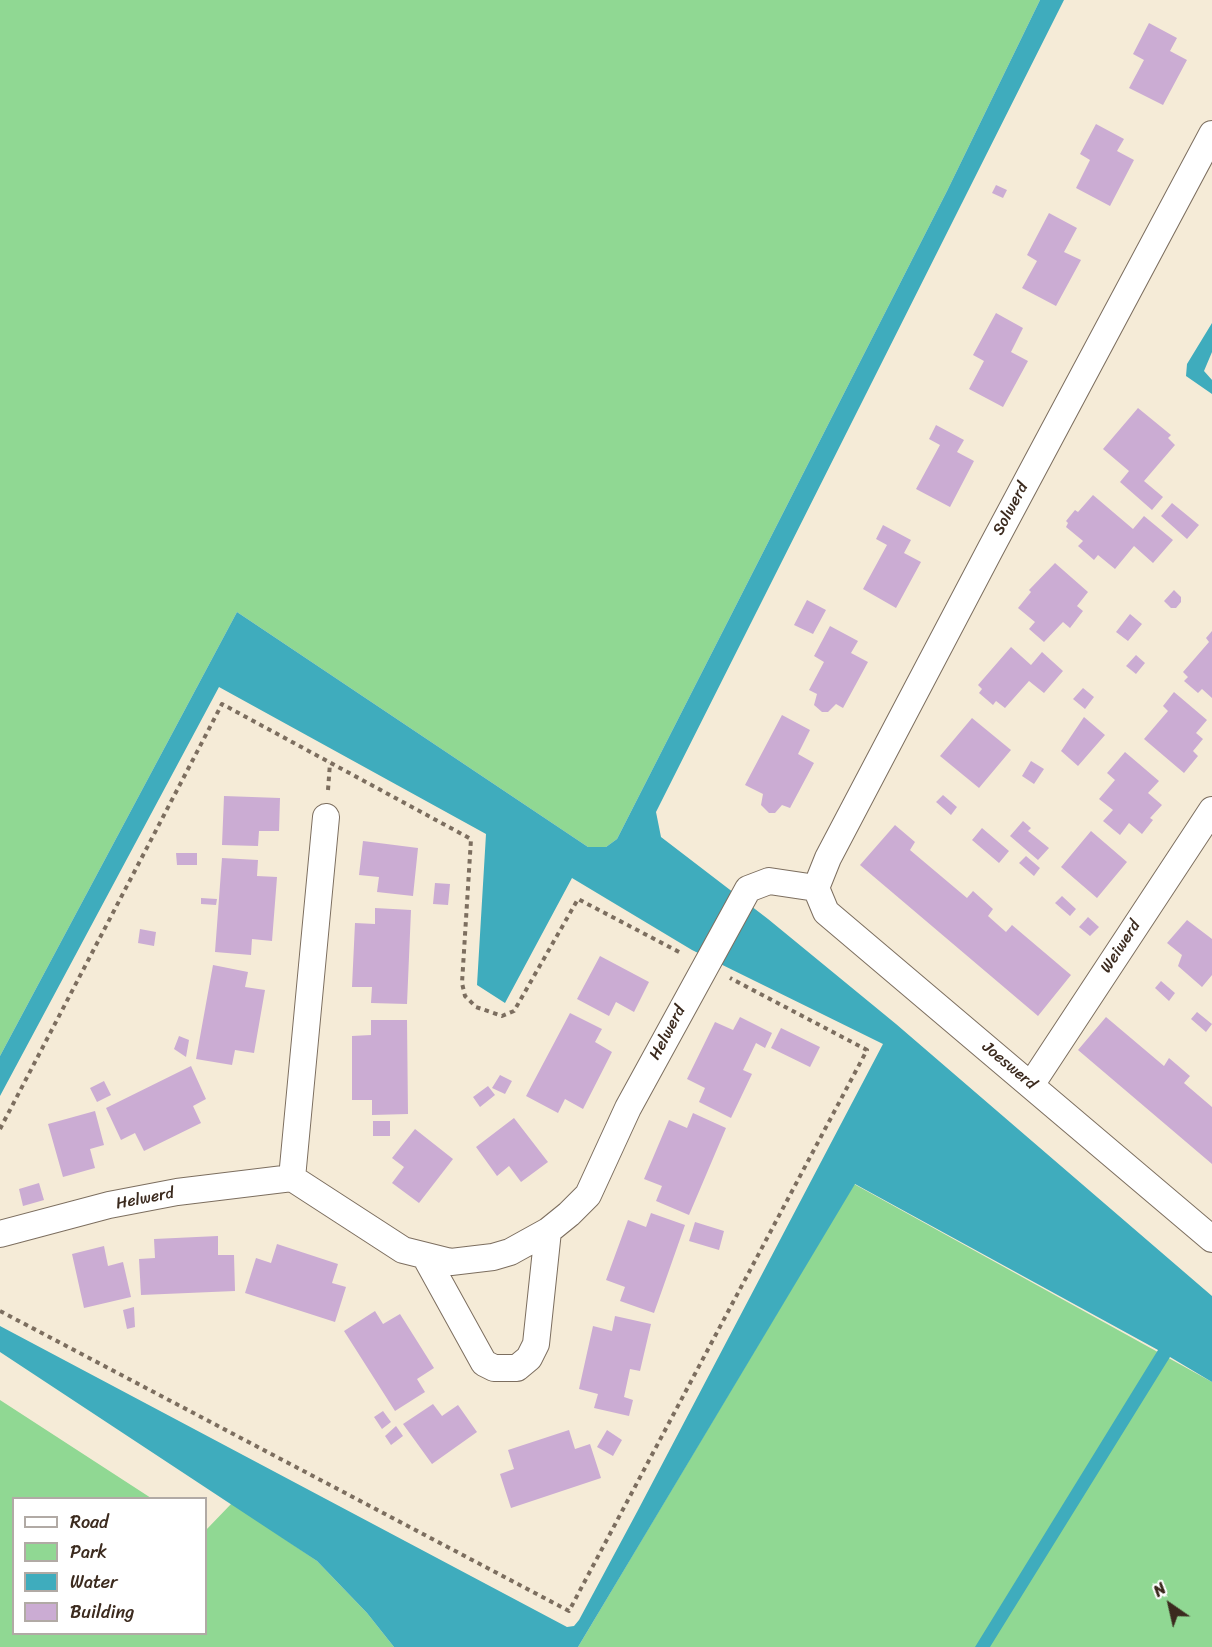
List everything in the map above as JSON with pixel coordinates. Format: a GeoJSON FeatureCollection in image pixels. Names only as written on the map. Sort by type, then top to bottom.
{"type":"FeatureCollection","features":[{"type":"Feature","properties":{"kind":"street","name":"Solwerd"},"geometry":{"type":"LineString","coordinates":[[816,888],[833,848],[1212,134]]}},
{"type":"Feature","properties":{"kind":"street","name":"Weiwerd"},"geometry":{"type":"LineString","coordinates":[[1031,1084],[1212,810]]}},
{"type":"Feature","properties":{"kind":"street"},"geometry":{"type":"LineString","coordinates":[[292,1178],[326,818]]}},
{"type":"Feature","properties":{"kind":"street","name":"Helwerd"},"geometry":{"type":"LineString","coordinates":[[0,1234],[109,1205],[292,1178],[403,1250],[426,1258],[451,1262],[493,1257],[518,1248],[548,1231],[588,1195],[628,1108],[748,889],[769,881],[816,888]]}},
{"type":"Feature","properties":{"kind":"street","name":"Joeswerd"},"geometry":{"type":"LineString","coordinates":[[816,888],[826,912],[1212,1239]]}},
{"type":"Feature","properties":{"kind":"street"},"geometry":{"type":"LineString","coordinates":[[426,1258],[484,1363],[494,1368],[517,1368],[529,1359],[536,1344],[548,1231]]}},
{"type":"Feature","properties":{"kind":"path"},"geometry":{"type":"LineString","coordinates":[[0,1129],[222,704],[471,839],[462,983],[465,996],[476,1007],[502,1016],[514,1011],[578,899],[867,1050],[569,1611],[0,1311]]}},
{"type":"Feature","properties":{"kind":"path"},"geometry":{"type":"LineString","coordinates":[[328,791],[330,763]]}},
{"type":"Feature","properties":{"kind":"green space"},"geometry":{"type":"Polygon","coordinates":[[[0,0],[1040,0],[947,191],[617,839],[606,847],[588,847],[237,612],[0,1056],[0,0]]]}},
{"type":"Feature","properties":{"kind":"green space"},"geometry":{"type":"Polygon","coordinates":[[[854,1184],[1212,1382],[1212,1647],[578,1647],[854,1184]]]}},
{"type":"Feature","properties":{"kind":"green space"},"geometry":{"type":"Polygon","coordinates":[[[0,1400],[149,1497],[12,1497],[12,1635],[207,1635],[207,1529],[232,1503],[317,1561],[367,1613],[394,1647],[0,1647],[0,1400]]]}},
{"type":"Feature","properties":{"kind":"water"},"geometry":{"type":"Polygon","coordinates":[[[1040,0],[1064,0],[656,812],[661,837],[768,919],[896,1024],[1212,1296],[1212,1382],[1170,1357],[990,1647],[975,1647],[1158,1350],[855,1184],[578,1647],[394,1647],[367,1613],[317,1561],[0,1352],[0,1326],[567,1627],[574,1626],[637,1512],[883,1044],[692,950],[572,878],[505,1003],[477,985],[486,834],[219,687],[0,1096],[0,1056],[237,612],[588,847],[606,847],[617,839],[947,191],[1040,0]]]}},
{"type":"Feature","properties":{"kind":"water"},"geometry":{"type":"Polygon","coordinates":[[[1212,323],[1212,352],[1204,371],[1212,380],[1212,394],[1186,376],[1187,364],[1212,323]]]}},
{"type":"Feature","properties":{"kind":"building"},"geometry":{"type":"Polygon","coordinates":[[[1149,23],[1177,38],[1170,51],[1187,60],[1163,105],[1129,88],[1144,60],[1133,54],[1149,23]]]}},
{"type":"Feature","properties":{"kind":"building"},"geometry":{"type":"Polygon","coordinates":[[[1096,124],[1124,139],[1117,151],[1134,160],[1110,206],[1076,188],[1090,160],[1080,154],[1096,124]]]}},
{"type":"Feature","properties":{"kind":"building"},"geometry":{"type":"Polygon","coordinates":[[[996,185],[1007,190],[1003,198],[992,193],[996,185]]]}},
{"type":"Feature","properties":{"kind":"building"},"geometry":{"type":"Polygon","coordinates":[[[1049,213],[1077,228],[1064,252],[1081,260],[1056,306],[1022,288],[1037,261],[1027,255],[1049,213]]]}},
{"type":"Feature","properties":{"kind":"building"},"geometry":{"type":"Polygon","coordinates":[[[996,313],[1023,328],[1011,352],[1028,361],[1003,407],[969,389],[984,361],[973,355],[996,313]]]}},
{"type":"Feature","properties":{"kind":"building"},"geometry":{"type":"Polygon","coordinates":[[[1138,408],[1171,435],[1168,438],[1175,445],[1144,481],[1163,497],[1152,510],[1120,482],[1129,471],[1103,449],[1138,408]]]}},
{"type":"Feature","properties":{"kind":"building"},"geometry":{"type":"Polygon","coordinates":[[[936,425],[964,440],[957,452],[974,461],[950,507],[916,489],[940,445],[929,439],[936,425]]]}},
{"type":"Feature","properties":{"kind":"building"},"geometry":{"type":"Polygon","coordinates":[[[1093,495],[1133,529],[1144,516],[1173,540],[1153,563],[1134,546],[1115,569],[1098,555],[1094,560],[1078,546],[1083,541],[1066,527],[1068,523],[1066,521],[1075,510],[1078,512],[1093,495]]]}},
{"type":"Feature","properties":{"kind":"building"},"geometry":{"type":"Polygon","coordinates":[[[1172,503],[1199,525],[1187,539],[1161,516],[1172,503]]]}},
{"type":"Feature","properties":{"kind":"building"},"geometry":{"type":"Polygon","coordinates":[[[883,525],[911,540],[904,553],[921,562],[896,608],[863,589],[887,545],[876,539],[883,525]]]}},
{"type":"Feature","properties":{"kind":"building"},"geometry":{"type":"Polygon","coordinates":[[[1055,563],[1088,592],[1077,606],[1083,611],[1070,628],[1063,622],[1044,642],[1029,629],[1035,622],[1018,608],[1031,592],[1029,590],[1055,563]]]}},
{"type":"Feature","properties":{"kind":"building"},"geometry":{"type":"Polygon","coordinates":[[[1174,590],[1181,597],[1181,602],[1176,608],[1171,608],[1164,601],[1174,590]]]}},
{"type":"Feature","properties":{"kind":"building"},"geometry":{"type":"Polygon","coordinates":[[[807,600],[826,610],[813,634],[794,625],[807,600]]]}},
{"type":"Feature","properties":{"kind":"building"},"geometry":{"type":"Polygon","coordinates":[[[1130,614],[1142,624],[1128,641],[1116,632],[1130,614]]]}},
{"type":"Feature","properties":{"kind":"building"},"geometry":{"type":"Polygon","coordinates":[[[830,626],[858,641],[851,653],[868,662],[843,708],[836,704],[828,712],[822,712],[814,705],[817,694],[809,690],[824,662],[814,656],[830,626]]]}},
{"type":"Feature","properties":{"kind":"building"},"geometry":{"type":"Polygon","coordinates":[[[1212,631],[1212,698],[1202,689],[1198,693],[1184,681],[1188,677],[1183,672],[1209,642],[1206,638],[1212,631]]]}},
{"type":"Feature","properties":{"kind":"building"},"geometry":{"type":"Polygon","coordinates":[[[1011,647],[1031,665],[1042,652],[1063,671],[1044,693],[1029,681],[1005,708],[996,701],[993,705],[979,693],[982,689],[978,685],[1011,647]]]}},
{"type":"Feature","properties":{"kind":"building"},"geometry":{"type":"Polygon","coordinates":[[[1136,655],[1145,663],[1136,674],[1126,666],[1136,655]]]}},
{"type":"Feature","properties":{"kind":"building"},"geometry":{"type":"Polygon","coordinates":[[[1083,688],[1094,697],[1085,709],[1073,699],[1083,688]]]}},
{"type":"Feature","properties":{"kind":"building"},"geometry":{"type":"Polygon","coordinates":[[[1174,692],[1207,720],[1196,733],[1203,739],[1193,751],[1198,756],[1184,773],[1144,739],[1168,711],[1163,706],[1174,692]]]}},
{"type":"Feature","properties":{"kind":"building"},"geometry":{"type":"Polygon","coordinates":[[[782,715],[810,730],[798,754],[814,763],[790,808],[782,805],[775,813],[769,813],[761,805],[763,794],[745,785],[782,715]]]}},
{"type":"Feature","properties":{"kind":"building"},"geometry":{"type":"Polygon","coordinates":[[[1084,717],[1105,735],[1078,766],[1061,751],[1084,717]]]}},
{"type":"Feature","properties":{"kind":"building"},"geometry":{"type":"Polygon","coordinates":[[[972,718],[1011,750],[979,788],[940,756],[972,718]]]}},
{"type":"Feature","properties":{"kind":"building"},"geometry":{"type":"Polygon","coordinates":[[[1125,752],[1159,781],[1148,793],[1162,805],[1150,818],[1153,820],[1142,834],[1129,823],[1120,835],[1103,821],[1113,810],[1099,799],[1115,780],[1107,773],[1125,752]]]}},
{"type":"Feature","properties":{"kind":"building"},"geometry":{"type":"Polygon","coordinates":[[[1031,761],[1044,769],[1034,784],[1022,776],[1031,761]]]}},
{"type":"Feature","properties":{"kind":"building"},"geometry":{"type":"Polygon","coordinates":[[[943,795],[957,807],[951,815],[936,802],[943,795]]]}},
{"type":"Feature","properties":{"kind":"building"},"geometry":{"type":"Polygon","coordinates":[[[224,796],[280,798],[279,831],[259,831],[258,846],[222,845],[224,796]]]}},
{"type":"Feature","properties":{"kind":"building"},"geometry":{"type":"Polygon","coordinates":[[[1023,821],[1031,828],[1028,831],[1049,848],[1038,860],[1010,836],[1023,821]]]}},
{"type":"Feature","properties":{"kind":"building"},"geometry":{"type":"Polygon","coordinates":[[[895,825],[915,842],[910,850],[967,898],[973,891],[993,909],[988,916],[1006,932],[1012,925],[1071,975],[1038,1016],[860,865],[895,825]]]}},
{"type":"Feature","properties":{"kind":"building"},"geometry":{"type":"Polygon","coordinates":[[[982,828],[1009,851],[999,863],[972,840],[982,828]]]}},
{"type":"Feature","properties":{"kind":"building"},"geometry":{"type":"Polygon","coordinates":[[[1091,831],[1127,862],[1097,898],[1061,867],[1091,831]]]}},
{"type":"Feature","properties":{"kind":"building"},"geometry":{"type":"Polygon","coordinates":[[[363,841],[418,848],[413,896],[377,892],[379,877],[359,875],[363,841]]]}},
{"type":"Feature","properties":{"kind":"building"},"geometry":{"type":"Polygon","coordinates":[[[176,853],[197,853],[197,865],[177,865],[176,853]]]}},
{"type":"Feature","properties":{"kind":"building"},"geometry":{"type":"Polygon","coordinates":[[[1026,856],[1040,868],[1034,876],[1019,863],[1026,856]]]}},
{"type":"Feature","properties":{"kind":"building"},"geometry":{"type":"Polygon","coordinates":[[[222,858],[258,860],[257,876],[277,877],[272,941],[252,939],[251,955],[215,952],[222,858]]]}},
{"type":"Feature","properties":{"kind":"building"},"geometry":{"type":"Polygon","coordinates":[[[435,883],[450,884],[448,905],[433,904],[435,883]]]}},
{"type":"Feature","properties":{"kind":"building"},"geometry":{"type":"Polygon","coordinates":[[[1062,896],[1076,909],[1070,916],[1055,903],[1062,896]]]}},
{"type":"Feature","properties":{"kind":"building"},"geometry":{"type":"Polygon","coordinates":[[[201,898],[217,899],[216,905],[201,904],[201,898]]]}},
{"type":"Feature","properties":{"kind":"building"},"geometry":{"type":"Polygon","coordinates":[[[375,908],[411,910],[407,1004],[371,1003],[372,987],[352,987],[355,923],[375,924],[375,908]]]}},
{"type":"Feature","properties":{"kind":"building"},"geometry":{"type":"Polygon","coordinates":[[[1088,917],[1099,927],[1090,936],[1079,927],[1088,917]]]}},
{"type":"Feature","properties":{"kind":"building"},"geometry":{"type":"Polygon","coordinates":[[[1187,920],[1212,939],[1212,975],[1202,987],[1178,966],[1182,955],[1167,943],[1187,920]]]}},
{"type":"Feature","properties":{"kind":"building"},"geometry":{"type":"Polygon","coordinates":[[[140,929],[156,932],[154,946],[138,943],[140,929]]]}},
{"type":"Feature","properties":{"kind":"building"},"geometry":{"type":"Polygon","coordinates":[[[600,956],[649,982],[634,1012],[616,1002],[609,1016],[577,999],[600,956]]]}},
{"type":"Feature","properties":{"kind":"building"},"geometry":{"type":"Polygon","coordinates":[[[213,965],[248,972],[245,987],[265,990],[254,1053],[235,1050],[232,1065],[196,1059],[213,965]]]}},
{"type":"Feature","properties":{"kind":"building"},"geometry":{"type":"Polygon","coordinates":[[[1161,981],[1175,993],[1169,1001],[1155,988],[1161,981]]]}},
{"type":"Feature","properties":{"kind":"building"},"geometry":{"type":"Polygon","coordinates":[[[1197,1012],[1212,1024],[1206,1032],[1191,1019],[1197,1012]]]}},
{"type":"Feature","properties":{"kind":"building"},"geometry":{"type":"Polygon","coordinates":[[[570,1013],[602,1029],[595,1042],[612,1052],[583,1109],[565,1099],[558,1113],[526,1096],[570,1013]]]}},
{"type":"Feature","properties":{"kind":"building"},"geometry":{"type":"Polygon","coordinates":[[[740,1017],[772,1033],[765,1048],[756,1043],[743,1070],[752,1074],[731,1118],[699,1102],[705,1088],[687,1079],[715,1022],[733,1030],[740,1017]]]}},
{"type":"Feature","properties":{"kind":"building"},"geometry":{"type":"Polygon","coordinates":[[[1106,1017],[1164,1066],[1169,1058],[1190,1076],[1184,1083],[1212,1107],[1212,1164],[1078,1050],[1106,1017]]]}},
{"type":"Feature","properties":{"kind":"building"},"geometry":{"type":"Polygon","coordinates":[[[371,1020],[407,1020],[408,1114],[372,1115],[372,1100],[352,1100],[352,1036],[371,1035],[371,1020]]]}},
{"type":"Feature","properties":{"kind":"building"},"geometry":{"type":"Polygon","coordinates":[[[781,1028],[820,1047],[810,1067],[771,1048],[781,1028]]]}},
{"type":"Feature","properties":{"kind":"building"},"geometry":{"type":"Polygon","coordinates":[[[179,1036],[189,1040],[186,1057],[174,1049],[179,1036]]]}},
{"type":"Feature","properties":{"kind":"building"},"geometry":{"type":"Polygon","coordinates":[[[191,1066],[206,1099],[193,1106],[201,1123],[144,1151],[135,1133],[121,1140],[106,1108],[191,1066]]]}},
{"type":"Feature","properties":{"kind":"building"},"geometry":{"type":"Polygon","coordinates":[[[500,1075],[512,1081],[505,1094],[492,1088],[500,1075]]]}},
{"type":"Feature","properties":{"kind":"building"},"geometry":{"type":"Polygon","coordinates":[[[104,1081],[111,1095],[97,1102],[90,1088],[104,1081]]]}},
{"type":"Feature","properties":{"kind":"building"},"geometry":{"type":"Polygon","coordinates":[[[488,1086],[495,1095],[480,1107],[473,1097],[488,1086]]]}},
{"type":"Feature","properties":{"kind":"building"},"geometry":{"type":"Polygon","coordinates":[[[95,1111],[104,1145],[90,1149],[95,1168],[63,1177],[48,1124],[95,1111]]]}},
{"type":"Feature","properties":{"kind":"building"},"geometry":{"type":"Polygon","coordinates":[[[693,1113],[726,1128],[689,1215],[656,1201],[662,1186],[644,1179],[669,1120],[687,1128],[693,1113]]]}},
{"type":"Feature","properties":{"kind":"building"},"geometry":{"type":"Polygon","coordinates":[[[514,1118],[548,1162],[521,1182],[509,1166],[497,1176],[476,1147],[514,1118]]]}},
{"type":"Feature","properties":{"kind":"building"},"geometry":{"type":"Polygon","coordinates":[[[373,1121],[390,1121],[390,1136],[373,1136],[373,1121]]]}},
{"type":"Feature","properties":{"kind":"building"},"geometry":{"type":"Polygon","coordinates":[[[415,1129],[453,1159],[419,1203],[392,1183],[404,1167],[392,1158],[415,1129]]]}},
{"type":"Feature","properties":{"kind":"building"},"geometry":{"type":"Polygon","coordinates":[[[39,1183],[44,1200],[23,1206],[19,1189],[39,1183]]]}},
{"type":"Feature","properties":{"kind":"building"},"geometry":{"type":"Polygon","coordinates":[[[651,1213],[685,1225],[654,1313],[620,1301],[625,1287],[606,1280],[628,1220],[646,1227],[651,1213]]]}},
{"type":"Feature","properties":{"kind":"building"},"geometry":{"type":"Polygon","coordinates":[[[695,1222],[724,1231],[719,1250],[689,1241],[695,1222]]]}},
{"type":"Feature","properties":{"kind":"building"},"geometry":{"type":"Polygon","coordinates":[[[218,1236],[218,1255],[234,1255],[235,1291],[141,1295],[139,1259],[155,1258],[154,1239],[218,1236]]]}},
{"type":"Feature","properties":{"kind":"building"},"geometry":{"type":"Polygon","coordinates":[[[277,1244],[338,1264],[332,1283],[346,1287],[335,1322],[245,1293],[256,1258],[271,1263],[277,1244]]]}},
{"type":"Feature","properties":{"kind":"building"},"geometry":{"type":"Polygon","coordinates":[[[104,1246],[108,1266],[123,1262],[131,1297],[84,1308],[72,1254],[104,1246]]]}},
{"type":"Feature","properties":{"kind":"building"},"geometry":{"type":"Polygon","coordinates":[[[134,1307],[135,1327],[127,1329],[123,1310],[134,1307]]]}},
{"type":"Feature","properties":{"kind":"building"},"geometry":{"type":"Polygon","coordinates":[[[375,1311],[383,1324],[400,1314],[434,1368],[417,1379],[425,1392],[395,1411],[344,1331],[375,1311]]]}},
{"type":"Feature","properties":{"kind":"building"},"geometry":{"type":"Polygon","coordinates":[[[615,1316],[651,1324],[640,1371],[630,1369],[624,1397],[633,1400],[629,1416],[594,1408],[598,1394],[579,1389],[593,1326],[612,1331],[615,1316]]]}},
{"type":"Feature","properties":{"kind":"building"},"geometry":{"type":"Polygon","coordinates":[[[433,1404],[442,1416],[458,1405],[477,1432],[432,1464],[403,1424],[433,1404]]]}},
{"type":"Feature","properties":{"kind":"building"},"geometry":{"type":"Polygon","coordinates":[[[383,1411],[391,1422],[382,1429],[374,1417],[383,1411]]]}},
{"type":"Feature","properties":{"kind":"building"},"geometry":{"type":"Polygon","coordinates":[[[396,1426],[403,1436],[391,1445],[385,1436],[396,1426]]]}},
{"type":"Feature","properties":{"kind":"building"},"geometry":{"type":"Polygon","coordinates":[[[569,1430],[575,1449],[590,1444],[601,1478],[511,1508],[500,1474],[514,1469],[508,1450],[569,1430]]]}},
{"type":"Feature","properties":{"kind":"building"},"geometry":{"type":"Polygon","coordinates":[[[607,1430],[622,1440],[613,1456],[597,1447],[607,1430]]]}}]}
